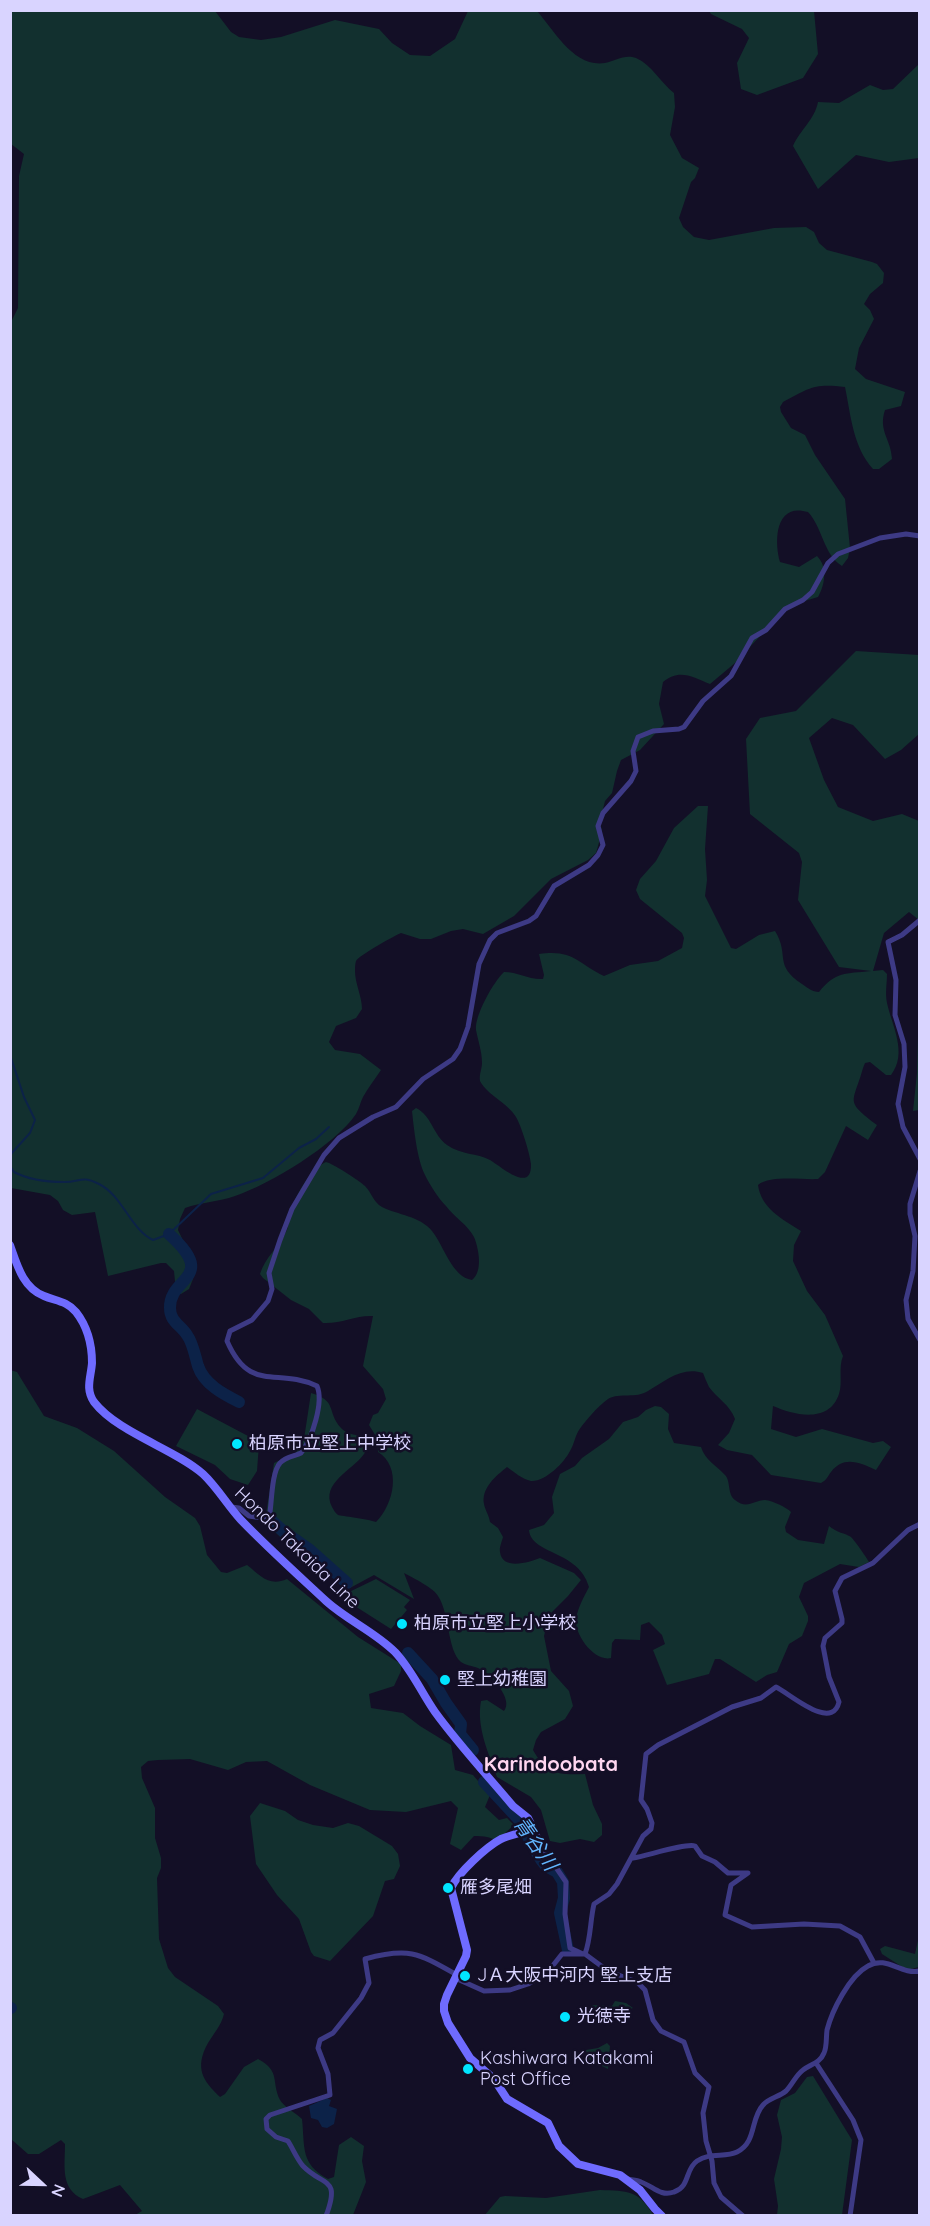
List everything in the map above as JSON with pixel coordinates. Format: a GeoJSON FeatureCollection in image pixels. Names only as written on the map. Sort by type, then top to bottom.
{"type":"FeatureCollection","features":[{"type":"Feature","properties":{"kind":"main road","name":"Hondo Takaida Line"},"geometry":{"type":"LineString","coordinates":[[10,1245],[19,1272],[33,1290],[65,1302],[80,1318],[88,1333],[91,1349],[92,1365],[88,1384],[89,1393],[94,1402],[115,1420],[205,1476],[229,1507],[340,1614],[394,1651],[413,1673],[424,1696],[437,1715],[513,1806],[528,1818],[527,1829]]}},
{"type":"Feature","properties":{"kind":"main road"},"geometry":{"type":"LineString","coordinates":[[527,1829],[500,1839],[488,1848],[457,1878],[451,1888],[467,1950],[444,2004],[448,2023],[470,2058],[494,2079],[507,2099],[548,2123],[559,2146],[578,2164],[627,2179],[640,2190],[662,2216]]}},
{"type":"Feature","properties":{"kind":"street"},"geometry":{"type":"LineString","coordinates":[[229,1507],[239,1508],[249,1516],[269,1519],[273,1475],[279,1464],[301,1453],[313,1428],[320,1400],[317,1386],[297,1379],[272,1378],[251,1372],[242,1367],[227,1341],[230,1331],[252,1320],[268,1302],[272,1289],[269,1273],[280,1240],[292,1209],[324,1155],[339,1138],[396,1107],[423,1079],[453,1059],[460,1049],[468,1027],[479,964],[490,939],[496,933],[529,921],[536,916],[554,886],[589,865],[598,855],[603,845],[598,826],[603,813],[631,781],[636,771],[633,751],[638,737],[653,731],[684,727],[703,701],[731,676],[752,638],[766,630],[785,609],[803,600],[812,592],[828,563],[838,554],[880,538],[906,534],[920,536]]}},
{"type":"Feature","properties":{"kind":"street"},"geometry":{"type":"LineString","coordinates":[[920,920],[902,935],[888,942],[896,980],[895,1015],[904,1044],[905,1067],[898,1104],[903,1127],[920,1160]]}},
{"type":"Feature","properties":{"kind":"street"},"geometry":{"type":"LineString","coordinates":[[920,1171],[910,1204],[915,1236],[913,1271],[906,1299],[908,1319],[920,1340]]}},
{"type":"Feature","properties":{"kind":"street"},"geometry":{"type":"LineString","coordinates":[[584,1954],[590,1940],[594,1904],[609,1894],[617,1884],[643,1836],[651,1829],[652,1823],[641,1800],[646,1754],[658,1745],[732,1707],[761,1698],[776,1687],[811,1710],[829,1712],[835,1710],[839,1702],[829,1677],[823,1646],[825,1638],[842,1623],[843,1619],[835,1591],[842,1578],[873,1563],[899,1537],[920,1524]]}},
{"type":"Feature","properties":{"kind":"street"},"geometry":{"type":"LineString","coordinates":[[527,1829],[536,1828],[542,1847],[566,1882],[565,1914],[570,1948],[584,1954],[608,1971],[637,1982],[645,1990],[653,2020],[661,2031],[684,2042],[695,2073],[709,2087],[703,2113],[714,2183],[717,2192],[742,2216]]}},
{"type":"Feature","properties":{"kind":"street"},"geometry":{"type":"LineString","coordinates":[[633,1858],[660,1853],[688,1844],[695,1846],[702,1856],[715,1862],[728,1873],[748,1873],[731,1885],[725,1915],[752,1927],[804,1924],[840,1926],[860,1937],[874,1963]]}},
{"type":"Feature","properties":{"kind":"street"},"geometry":{"type":"LineString","coordinates":[[326,2216],[332,2198],[330,2187],[322,2178],[301,2164],[288,2141],[276,2137],[267,2129],[266,2119],[270,2115],[330,2095],[328,2074],[318,2048],[320,2040],[333,2033],[361,1998],[369,1983],[365,1959],[401,1952],[422,1955],[484,1991],[510,1990],[528,1984],[547,1973],[562,1954],[584,1954]]}},
{"type":"Feature","properties":{"kind":"street"},"geometry":{"type":"LineString","coordinates":[[627,2179],[639,2181],[662,2193],[677,2192],[687,2181],[693,2164],[709,2155],[735,2153],[750,2140],[757,2112],[764,2103],[785,2091],[802,2070],[816,2063],[825,2052],[830,2020],[838,2001],[865,1967],[885,1962],[912,1973],[920,1971]]}},
{"type":"Feature","properties":{"kind":"street"},"geometry":{"type":"LineString","coordinates":[[816,2063],[853,2120],[861,2140],[850,2216]]}},
{"type":"Feature","properties":{"kind":"green space"},"geometry":{"type":"Polygon","coordinates":[[[11,11],[215,11],[231,32],[239,37],[261,40],[281,37],[335,20],[379,29],[392,43],[410,55],[430,56],[455,39],[468,11],[537,11],[566,46],[584,60],[605,63],[624,57],[636,58],[647,65],[674,93],[675,107],[670,135],[682,158],[699,168],[691,182],[679,218],[683,227],[694,237],[709,240],[774,228],[806,227],[814,232],[819,243],[827,250],[877,264],[884,273],[883,283],[870,294],[864,304],[874,319],[859,348],[855,369],[866,379],[905,392],[901,406],[885,410],[883,424],[892,459],[879,469],[873,469],[861,451],[854,431],[845,387],[819,386],[783,402],[780,407],[781,412],[791,428],[805,435],[815,455],[845,499],[850,548],[848,558],[842,566],[836,561],[808,512],[797,510],[789,513],[779,525],[777,544],[780,562],[799,567],[817,556],[824,571],[818,597],[788,606],[735,663],[710,684],[686,675],[675,675],[663,682],[659,704],[664,724],[640,750],[621,760],[612,793],[605,801],[600,821],[602,832],[596,853],[588,860],[551,879],[514,916],[483,934],[463,929],[431,939],[420,939],[401,933],[358,958],[355,963],[355,976],[362,1009],[356,1018],[336,1026],[329,1042],[335,1050],[360,1054],[381,1070],[363,1097],[356,1114],[346,1126],[301,1162],[266,1182],[229,1198],[185,1208],[178,1230],[194,1263],[193,1279],[189,1289],[181,1294],[176,1292],[174,1271],[166,1263],[108,1276],[95,1212],[72,1215],[63,1210],[58,1201],[50,1195],[11,1188],[10,324],[18,308],[19,176],[24,154],[11,144],[11,11]]]}},
{"type":"Feature","properties":{"kind":"green space"},"geometry":{"type":"Polygon","coordinates":[[[709,11],[814,11],[818,54],[803,78],[757,95],[741,89],[737,63],[749,38],[742,29],[709,11]]]}},
{"type":"Feature","properties":{"kind":"green space"},"geometry":{"type":"Polygon","coordinates":[[[919,64],[919,158],[889,162],[856,155],[818,189],[793,146],[814,114],[818,102],[839,103],[870,85],[883,90],[893,89],[919,64]]]}},
{"type":"Feature","properties":{"kind":"green space"},"geometry":{"type":"Polygon","coordinates":[[[856,651],[919,655],[919,734],[901,750],[885,759],[853,725],[832,718],[809,738],[824,780],[838,807],[873,821],[902,814],[919,821],[919,920],[909,912],[884,933],[873,971],[883,970],[887,974],[886,999],[897,1039],[898,1058],[891,1075],[886,1075],[870,1062],[865,1063],[863,1068],[854,1101],[859,1111],[877,1125],[868,1140],[846,1126],[825,1172],[818,1179],[778,1179],[758,1185],[763,1200],[768,1206],[801,1231],[794,1245],[793,1261],[807,1291],[825,1315],[843,1356],[840,1389],[834,1403],[827,1410],[810,1415],[773,1406],[771,1429],[796,1437],[822,1429],[873,1443],[883,1441],[891,1447],[876,1470],[858,1463],[847,1462],[836,1467],[821,1483],[771,1475],[752,1455],[727,1450],[718,1445],[729,1433],[735,1419],[709,1387],[703,1373],[688,1371],[643,1393],[608,1399],[592,1413],[579,1430],[563,1461],[554,1471],[542,1478],[531,1481],[507,1467],[490,1483],[485,1493],[484,1504],[490,1522],[498,1528],[503,1537],[500,1547],[502,1558],[506,1562],[517,1564],[540,1558],[574,1573],[581,1580],[549,1615],[544,1636],[551,1671],[569,1691],[573,1706],[565,1719],[541,1732],[533,1750],[543,1764],[554,1772],[585,1774],[593,1805],[602,1824],[602,1835],[594,1842],[580,1839],[560,1843],[550,1841],[541,1810],[531,1797],[497,1777],[480,1721],[481,1701],[487,1700],[504,1711],[506,1700],[489,1675],[461,1662],[456,1656],[445,1612],[436,1593],[404,1573],[414,1599],[374,1575],[350,1588],[317,1562],[299,1555],[273,1530],[266,1514],[274,1463],[295,1453],[304,1439],[311,1393],[325,1399],[344,1431],[371,1441],[364,1454],[339,1478],[330,1491],[329,1498],[336,1513],[376,1522],[391,1496],[393,1476],[386,1459],[378,1452],[377,1438],[369,1425],[373,1415],[378,1413],[386,1399],[383,1389],[363,1366],[373,1316],[323,1323],[309,1309],[291,1300],[260,1274],[265,1262],[287,1230],[291,1209],[298,1193],[314,1171],[326,1162],[362,1184],[382,1207],[427,1226],[459,1273],[472,1280],[479,1266],[474,1237],[440,1199],[425,1175],[418,1152],[412,1111],[416,1108],[421,1111],[442,1141],[452,1148],[490,1160],[514,1176],[521,1178],[530,1173],[529,1154],[518,1121],[508,1107],[488,1091],[480,1081],[482,1059],[476,1024],[481,1008],[504,972],[543,979],[539,954],[567,955],[604,976],[630,965],[658,961],[682,948],[684,938],[682,933],[640,899],[636,890],[640,879],[656,861],[674,828],[698,806],[708,806],[705,896],[731,948],[736,949],[759,935],[775,931],[788,971],[810,990],[817,992],[836,977],[848,973],[871,971],[839,967],[798,900],[802,862],[799,853],[750,814],[746,739],[760,718],[796,711],[856,651]]]}},
{"type":"Feature","properties":{"kind":"green space"},"geometry":{"type":"Polygon","coordinates":[[[919,997],[919,1110],[913,1111],[917,1073],[919,997]]]}},
{"type":"Feature","properties":{"kind":"green space"},"geometry":{"type":"Polygon","coordinates":[[[10,1370],[17,1372],[44,1416],[77,1428],[114,1451],[165,1497],[195,1518],[200,1526],[207,1555],[221,1572],[227,1573],[247,1565],[270,1581],[287,1579],[358,1637],[401,1664],[401,1671],[394,1686],[369,1694],[371,1708],[403,1713],[451,1745],[455,1770],[473,1775],[490,1795],[485,1807],[499,1820],[507,1818],[514,1825],[497,1839],[474,1836],[461,1850],[450,1844],[458,1808],[451,1801],[406,1812],[370,1810],[310,1785],[267,1761],[246,1762],[228,1770],[190,1759],[148,1761],[141,1767],[142,1778],[155,1808],[155,1838],[161,1858],[161,1868],[157,1878],[159,1939],[168,1968],[175,1977],[218,2006],[224,2014],[204,2052],[202,2073],[220,2097],[225,2094],[244,2067],[258,2059],[265,2063],[273,2072],[280,2100],[302,2119],[304,2146],[308,2161],[328,2179],[334,2177],[339,2145],[351,2137],[364,2146],[362,2161],[366,2182],[353,2215],[135,2215],[142,2211],[120,2185],[83,2199],[70,2189],[65,2176],[65,2144],[61,2140],[39,2154],[28,2154],[11,2139],[10,1370]]]}},
{"type":"Feature","properties":{"kind":"green space"},"geometry":{"type":"Polygon","coordinates":[[[655,1406],[661,1407],[669,1414],[668,1429],[674,1443],[701,1447],[708,1459],[727,1478],[731,1494],[739,1503],[747,1504],[765,1500],[786,1508],[791,1512],[785,1527],[786,1532],[798,1540],[824,1544],[829,1526],[851,1537],[869,1562],[859,1567],[840,1564],[804,1583],[799,1597],[808,1621],[802,1636],[789,1644],[777,1672],[756,1682],[720,1659],[715,1659],[709,1674],[667,1685],[653,1650],[665,1644],[662,1635],[649,1622],[641,1625],[640,1640],[615,1639],[612,1643],[611,1658],[598,1656],[586,1646],[576,1625],[578,1610],[589,1587],[584,1575],[566,1559],[538,1544],[532,1538],[529,1530],[544,1525],[554,1513],[552,1497],[560,1474],[575,1466],[582,1458],[609,1439],[623,1422],[638,1417],[655,1406]]]}},
{"type":"Feature","properties":{"kind":"green space"},"geometry":{"type":"Polygon","coordinates":[[[197,1409],[259,1444],[257,1471],[248,1485],[230,1479],[215,1465],[176,1446],[197,1409]]]}},
{"type":"Feature","properties":{"kind":"green space"},"geometry":{"type":"Polygon","coordinates":[[[376,1579],[410,1600],[404,1607],[407,1610],[391,1629],[347,1601],[345,1594],[376,1579]]]}},
{"type":"Feature","properties":{"kind":"green space"},"geometry":{"type":"Polygon","coordinates":[[[260,1803],[285,1811],[298,1820],[313,1825],[333,1828],[348,1823],[359,1826],[392,1846],[398,1854],[400,1866],[394,1879],[385,1881],[373,1916],[330,1961],[314,1956],[299,1919],[277,1895],[256,1864],[250,1816],[260,1803]]]}},
{"type":"Feature","properties":{"kind":"green space"},"geometry":{"type":"Polygon","coordinates":[[[919,1936],[919,1967],[907,1970],[882,1954],[880,1949],[885,1946],[915,1954],[919,1936]]]}},
{"type":"Feature","properties":{"kind":"green space"},"geometry":{"type":"Polygon","coordinates":[[[615,2001],[626,2003],[633,2008],[609,2021],[597,2017],[592,2005],[612,2006],[615,2001]]]}},
{"type":"Feature","properties":{"kind":"green space"},"geometry":{"type":"Polygon","coordinates":[[[607,2043],[610,2046],[608,2069],[588,2059],[586,2050],[598,2048],[607,2043]]]}},
{"type":"Feature","properties":{"kind":"green space"},"geometry":{"type":"Polygon","coordinates":[[[813,2076],[852,2140],[842,2215],[777,2215],[774,2179],[782,2137],[777,2115],[781,2100],[795,2093],[807,2077],[813,2076]]]}},
{"type":"Feature","properties":{"kind":"green space"},"geometry":{"type":"Polygon","coordinates":[[[600,2190],[625,2192],[637,2196],[653,2215],[484,2216],[500,2197],[546,2198],[600,2190]]]}},
{"type":"Feature","properties":{"kind":"water"},"geometry":{"type":"Polygon","coordinates":[[[327,2098],[331,2100],[329,2106],[337,2109],[334,2124],[327,2128],[322,2127],[318,2120],[311,2118],[309,2106],[327,2098]]]}},
{"type":"Feature","properties":{"kind":"waterway"},"geometry":{"type":"LineString","coordinates":[[10,1055],[24,1097],[35,1120],[30,1133],[10,1155]]}},
{"type":"Feature","properties":{"kind":"waterway","name":"青谷川"},"geometry":{"type":"LineString","coordinates":[[10,1166],[14,1172],[38,1180],[64,1182],[84,1179],[99,1184],[114,1196],[138,1228],[153,1240],[169,1234],[211,1194],[263,1178],[329,1127]]}},
{"type":"Feature","properties":{"kind":"waterway","name":"青谷川"},"geometry":{"type":"LineString","coordinates":[[169,1234],[190,1260],[191,1269],[172,1297],[170,1313],[189,1338],[198,1366],[205,1378],[221,1392],[239,1402]]}},
{"type":"Feature","properties":{"kind":"waterway","name":"青谷川"},"geometry":{"type":"LineString","coordinates":[[272,1521],[310,1550],[347,1583]]}},
{"type":"Feature","properties":{"kind":"waterway","name":"青谷川"},"geometry":{"type":"LineString","coordinates":[[408,1653],[432,1679],[461,1724],[460,1734],[473,1750]]}},
{"type":"Feature","properties":{"kind":"waterway","name":"青谷川"},"geometry":{"type":"LineString","coordinates":[[484,1782],[522,1823],[542,1861],[557,1872],[563,1882],[564,1898],[560,1913],[568,1950]]}},
{"type":"Feature","properties":{"kind":"place","name":"柏原市立堅上中学校"},"geometry":{"type":"Point","coordinates":[237,1444]}},
{"type":"Feature","properties":{"kind":"place","name":"柏原市立堅上小学校"},"geometry":{"type":"Point","coordinates":[402,1624]}},
{"type":"Feature","properties":{"kind":"place","name":"堅上幼稚園"},"geometry":{"type":"Point","coordinates":[445,1680]}},
{"type":"Feature","properties":{"kind":"place","name":"雁多尾畑"},"geometry":{"type":"Point","coordinates":[448,1888]}},
{"type":"Feature","properties":{"kind":"place","name":"JＡ大阪中河内 堅上支店"},"geometry":{"type":"Point","coordinates":[465,1976]}},
{"type":"Feature","properties":{"kind":"place","name":"光徳寺"},"geometry":{"type":"Point","coordinates":[565,2017]}},
{"type":"Feature","properties":{"kind":"place","name":"Kashiwara Katakami Post Office"},"geometry":{"type":"Point","coordinates":[468,2069]}},
{"type":"Feature","properties":{"kind":"district","name":"Karindoobata"},"geometry":{"type":"Point","coordinates":[551,1765]}}]}
